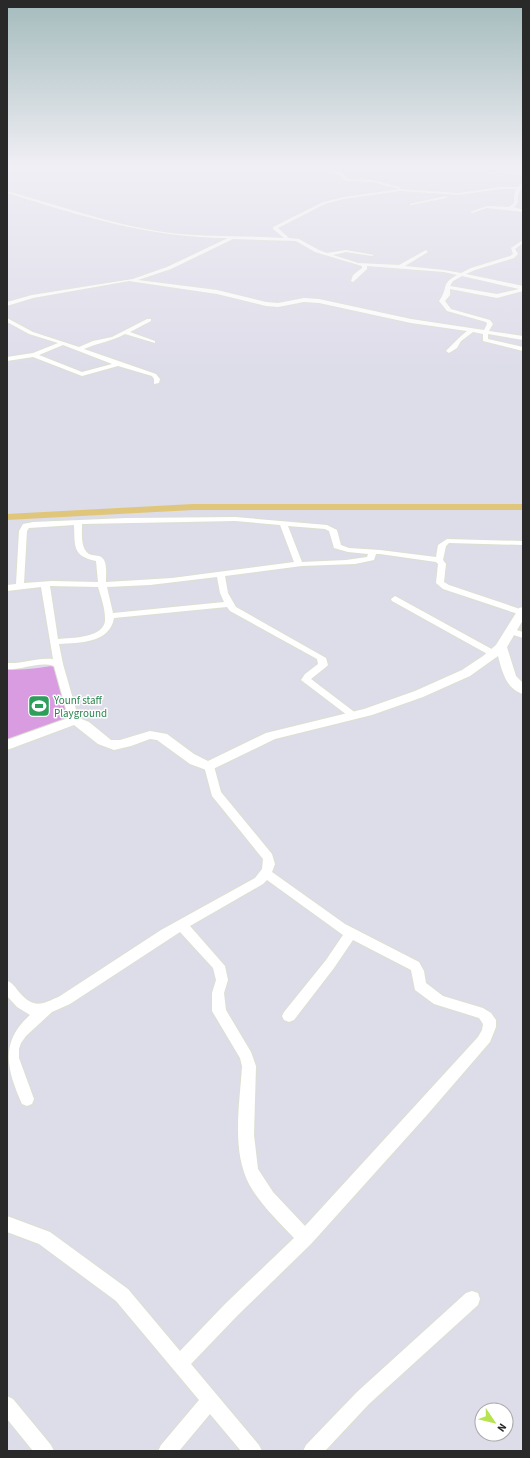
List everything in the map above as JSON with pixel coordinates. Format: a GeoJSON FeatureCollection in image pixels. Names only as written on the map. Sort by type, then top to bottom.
{"type":"FeatureCollection","features":[{"type":"Feature","properties":{"kind":"street"},"geometry":{"type":"LineString","coordinates":[[164,233],[235,238],[288,239],[301,242],[316,251],[355,264],[397,266],[444,271],[523,288]]}},
{"type":"Feature","properties":{"kind":"street"},"geometry":{"type":"LineString","coordinates":[[281,233],[288,239]]}},
{"type":"Feature","properties":{"kind":"street"},"geometry":{"type":"LineString","coordinates":[[7,303],[32,297],[129,280],[164,270],[225,241],[235,238]]}},
{"type":"Feature","properties":{"kind":"street"},"geometry":{"type":"LineString","coordinates":[[523,241],[513,249],[516,254],[512,257],[473,269],[450,280],[447,295],[442,301],[447,309],[486,319],[490,324],[484,339],[488,342],[523,349]]}},
{"type":"Feature","properties":{"kind":"street"},"geometry":{"type":"LineString","coordinates":[[327,254],[344,251],[372,255]]}},
{"type":"Feature","properties":{"kind":"street"},"geometry":{"type":"LineString","coordinates":[[401,274],[392,269],[426,251]]}},
{"type":"Feature","properties":{"kind":"street"},"geometry":{"type":"LineString","coordinates":[[353,281],[355,276],[365,268],[364,265]]}},
{"type":"Feature","properties":{"kind":"street"},"geometry":{"type":"LineString","coordinates":[[129,280],[217,292],[266,304],[278,305],[304,300],[319,301],[411,320],[523,338]]}},
{"type":"Feature","properties":{"kind":"street"},"geometry":{"type":"LineString","coordinates":[[448,286],[497,296],[523,288]]}},
{"type":"Feature","properties":{"kind":"street"},"geometry":{"type":"LineString","coordinates":[[7,320],[31,334],[64,343],[118,364],[154,375],[157,379],[156,384]]}},
{"type":"Feature","properties":{"kind":"street"},"geometry":{"type":"LineString","coordinates":[[80,349],[95,342],[114,338],[149,320]]}},
{"type":"Feature","properties":{"kind":"street"},"geometry":{"type":"LineString","coordinates":[[449,351],[455,347],[458,340],[472,330]]}},
{"type":"Feature","properties":{"kind":"street"},"geometry":{"type":"LineString","coordinates":[[124,332],[153,342]]}},
{"type":"Feature","properties":{"kind":"street"},"geometry":{"type":"LineString","coordinates":[[7,359],[34,355],[64,343]]}},
{"type":"Feature","properties":{"kind":"street"},"geometry":{"type":"LineString","coordinates":[[34,355],[82,374],[118,364]]}},
{"type":"Feature","properties":{"kind":"street"},"geometry":{"type":"LineString","coordinates":[[20,585],[23,532],[26,526],[32,524],[127,520],[235,519],[282,523],[327,527],[333,530],[337,546],[348,550],[400,554],[439,560]]}},
{"type":"Feature","properties":{"kind":"street"},"geometry":{"type":"LineString","coordinates":[[55,642],[96,636],[103,632],[109,623],[109,616],[102,584],[100,559],[85,556],[79,548],[78,522]]}},
{"type":"Feature","properties":{"kind":"street"},"geometry":{"type":"LineString","coordinates":[[282,523],[299,564]]}},
{"type":"Feature","properties":{"kind":"street"},"geometry":{"type":"LineString","coordinates":[[7,745],[74,720],[86,725],[98,739],[113,745],[120,745],[146,735],[161,736],[194,762],[208,766],[271,736],[354,716],[420,694],[466,673],[498,650],[522,611],[446,587],[440,583],[442,564],[439,560],[443,543],[447,541],[523,543]]}},
{"type":"Feature","properties":{"kind":"street"},"geometry":{"type":"LineString","coordinates":[[7,588],[20,585],[45,584],[127,584],[221,575],[299,564],[360,561],[371,558],[374,552]]}},
{"type":"Feature","properties":{"kind":"street"},"geometry":{"type":"LineString","coordinates":[[221,575],[222,591],[228,604],[240,614],[253,619],[323,660],[324,665],[308,676],[306,680],[354,716]]}},
{"type":"Feature","properties":{"kind":"street"},"geometry":{"type":"LineString","coordinates":[[45,584],[58,664],[74,720]]}},
{"type":"Feature","properties":{"kind":"street"},"geometry":{"type":"LineString","coordinates":[[395,599],[498,650],[510,678],[523,690]]}},
{"type":"Feature","properties":{"kind":"street"},"geometry":{"type":"LineString","coordinates":[[109,616],[228,604]]}},
{"type":"Feature","properties":{"kind":"street"},"geometry":{"type":"LineString","coordinates":[[510,631],[523,635]]}},
{"type":"Feature","properties":{"kind":"street"},"geometry":{"type":"LineString","coordinates":[[7,666],[41,661],[50,661],[58,664]]}},
{"type":"Feature","properties":{"kind":"street"},"geometry":{"type":"LineString","coordinates":[[27,1099],[13,1061],[11,1050],[18,1032],[25,1025],[49,1008],[65,1000],[181,925],[259,881],[266,873],[270,863],[268,857],[216,793],[208,766]]}},
{"type":"Feature","properties":{"kind":"street"},"geometry":{"type":"LineString","coordinates":[[180,1363],[231,1310],[305,1238],[484,1041],[491,1024],[488,1017],[483,1014],[439,1000],[420,986],[416,966],[351,933],[322,915],[266,873]]}},
{"type":"Feature","properties":{"kind":"street"},"geometry":{"type":"LineString","coordinates":[[181,925],[219,966],[222,980],[218,992],[219,1011],[246,1056],[249,1066],[247,1143],[251,1170],[257,1182],[278,1210],[305,1238]]}},
{"type":"Feature","properties":{"kind":"street"},"geometry":{"type":"LineString","coordinates":[[288,1016],[330,964],[351,933]]}},
{"type":"Feature","properties":{"kind":"street"},"geometry":{"type":"LineString","coordinates":[[7,987],[21,1004],[34,1011],[49,1008]]}},
{"type":"Feature","properties":{"kind":"street"},"geometry":{"type":"LineString","coordinates":[[7,1224],[44,1238],[122,1295],[253,1451]]}},
{"type":"Feature","properties":{"kind":"street"},"geometry":{"type":"LineString","coordinates":[[312,1451],[362,1398],[472,1299]]}},
{"type":"Feature","properties":{"kind":"street"},"geometry":{"type":"LineString","coordinates":[[166,1451],[210,1400]]}},
{"type":"Feature","properties":{"kind":"street"},"geometry":{"type":"LineString","coordinates":[[7,1405],[45,1451]]}},
{"type":"Feature","properties":{"kind":"shaded area","name":"Younf staff Playground"},"geometry":{"type":"Polygon","coordinates":[[[59,665],[74,719],[7,745],[7,667],[12,669],[25,669],[59,665]]]}},
{"type":"Feature","properties":{"kind":"waterway"},"geometry":{"type":"LineString","coordinates":[[7,517],[193,507],[523,507]]}},
{"type":"Feature","properties":{"kind":"place","name":"Younf staff Playground"},"geometry":{"type":"Point","coordinates":[39,706]}}]}
